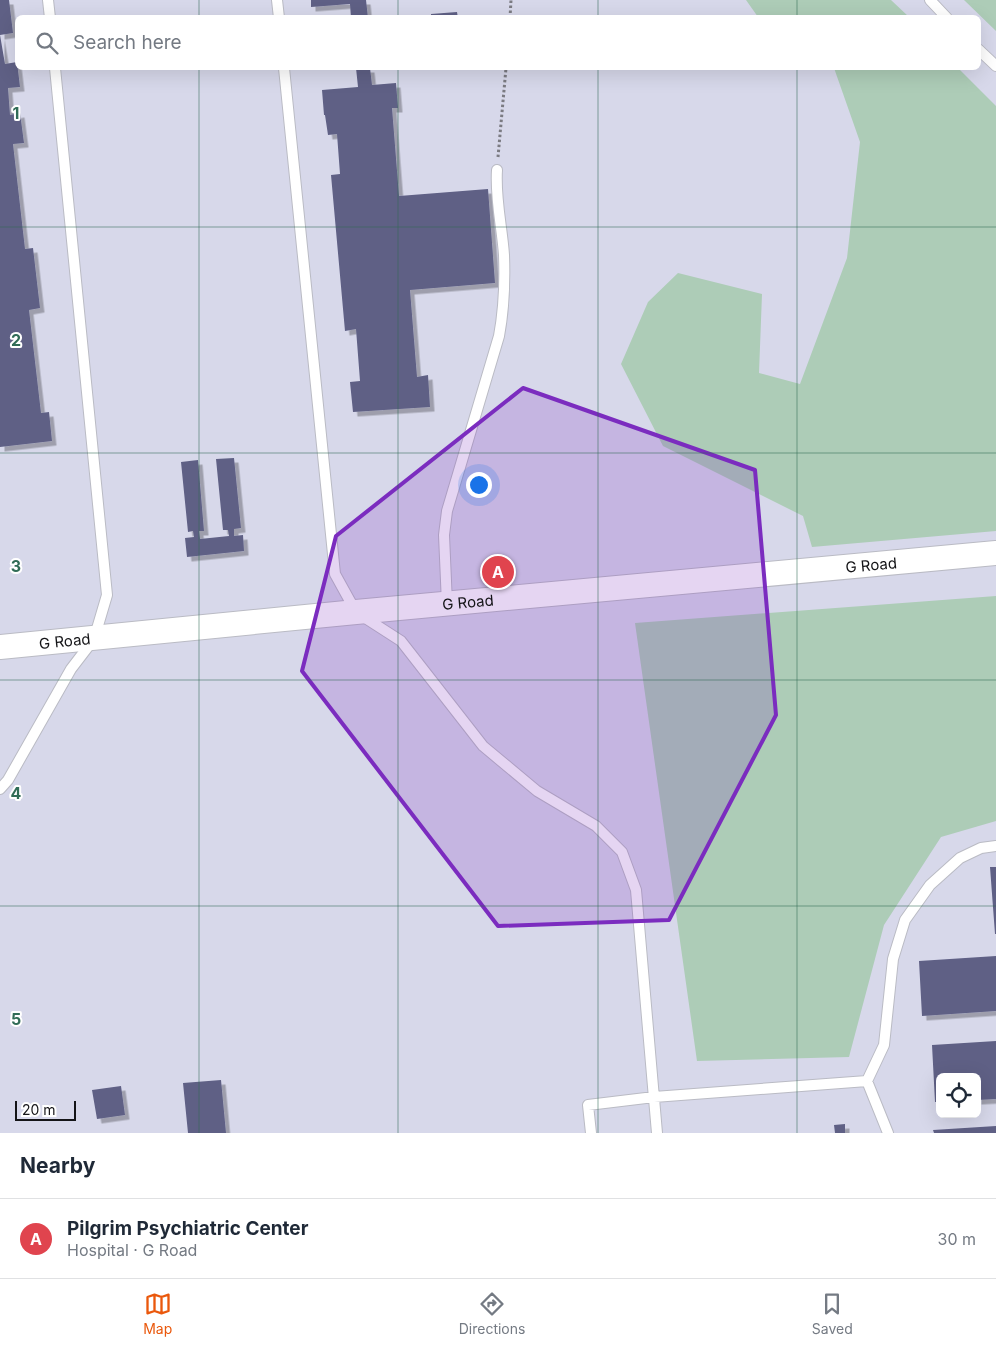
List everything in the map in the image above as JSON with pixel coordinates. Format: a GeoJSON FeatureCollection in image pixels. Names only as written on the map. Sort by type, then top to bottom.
{"type":"FeatureCollection","features":[{"type":"Feature","properties":{"kind":"street","name":"G Road"},"geometry":{"type":"LineString","coordinates":[[0,647],[996,553]]}},
{"type":"Feature","properties":{"kind":"lane"},"geometry":{"type":"LineString","coordinates":[[48,0],[50,15]]}},
{"type":"Feature","properties":{"kind":"lane"},"geometry":{"type":"LineString","coordinates":[[277,0],[279,15]]}},
{"type":"Feature","properties":{"kind":"lane"},"geometry":{"type":"LineString","coordinates":[[930,0],[944,15]]}},
{"type":"Feature","properties":{"kind":"lane"},"geometry":{"type":"LineString","coordinates":[[981,52],[996,66]]}},
{"type":"Feature","properties":{"kind":"lane"},"geometry":{"type":"LineString","coordinates":[[0,789],[8,780],[71,669],[94,639],[107,595],[55,70]]}},
{"type":"Feature","properties":{"kind":"lane"},"geometry":{"type":"LineString","coordinates":[[284,70],[335,574],[356,612],[401,641],[483,746],[537,791],[596,826],[622,852],[636,890],[657,1133]]}},
{"type":"Feature","properties":{"kind":"lane"},"geometry":{"type":"LineString","coordinates":[[447,604],[444,535],[446,511],[499,336],[504,310],[504,255],[496,191],[497,170]]}},
{"type":"Feature","properties":{"kind":"lane"},"geometry":{"type":"LineString","coordinates":[[888,1133],[866,1081],[884,1045],[893,959],[905,920],[930,885],[960,858],[981,848],[996,846]]}},
{"type":"Feature","properties":{"kind":"lane"},"geometry":{"type":"LineString","coordinates":[[591,1133],[588,1105],[654,1097],[866,1081]]}},
{"type":"Feature","properties":{"kind":"path"},"geometry":{"type":"LineString","coordinates":[[510,15],[511,0]]}},
{"type":"Feature","properties":{"kind":"path"},"geometry":{"type":"LineString","coordinates":[[497,170],[506,70]]}},
{"type":"Feature","properties":{"kind":"highlighted area"},"geometry":{"type":"Polygon","coordinates":[[[523,388],[755,470],[776,715],[669,920],[498,926],[302,671],[336,536],[523,388]]]}},
{"type":"Feature","properties":{"kind":"shaded area"},"geometry":{"type":"Polygon","coordinates":[[[0,0],[996,0],[996,1133],[0,1133],[0,0]]]}},
{"type":"Feature","properties":{"kind":"green space"},"geometry":{"type":"Polygon","coordinates":[[[746,0],[891,0],[907,15],[757,15],[746,0]]]}},
{"type":"Feature","properties":{"kind":"green space"},"geometry":{"type":"Polygon","coordinates":[[[964,0],[996,0],[996,31],[981,15],[964,0]]]}},
{"type":"Feature","properties":{"kind":"green space"},"geometry":{"type":"Polygon","coordinates":[[[835,70],[960,70],[996,106],[996,531],[812,547],[803,516],[663,446],[621,364],[648,302],[678,273],[762,294],[759,373],[800,384],[847,258],[860,142],[835,70]]]}},
{"type":"Feature","properties":{"kind":"green space"},"geometry":{"type":"Polygon","coordinates":[[[996,596],[996,821],[941,837],[884,925],[849,1057],[697,1061],[635,623],[996,596]]]}},
{"type":"Feature","properties":{"kind":"building"},"geometry":{"type":"Polygon","coordinates":[[[0,0],[9,0],[13,33],[0,35],[0,0]]]}},
{"type":"Feature","properties":{"kind":"building"},"geometry":{"type":"Polygon","coordinates":[[[311,0],[366,0],[368,15],[351,15],[350,4],[311,7],[311,0]]]}},
{"type":"Feature","properties":{"kind":"building"},"geometry":{"type":"Polygon","coordinates":[[[457,12],[458,15],[431,15],[457,12]]]}},
{"type":"Feature","properties":{"kind":"building"},"geometry":{"type":"Polygon","coordinates":[[[0,35],[5,64],[15,62],[15,70],[18,70],[20,87],[8,88],[10,115],[20,113],[24,143],[13,144],[25,249],[33,248],[40,308],[29,310],[41,413],[49,412],[52,441],[0,447],[0,35]]]}},
{"type":"Feature","properties":{"kind":"building"},"geometry":{"type":"Polygon","coordinates":[[[356,70],[370,70],[372,85],[396,83],[398,108],[392,108],[399,196],[488,189],[495,283],[410,290],[417,377],[428,375],[430,407],[353,412],[350,382],[360,381],[356,329],[345,331],[331,175],[340,174],[337,134],[328,135],[322,90],[358,87],[356,70]]]}},
{"type":"Feature","properties":{"kind":"building"},"geometry":{"type":"Polygon","coordinates":[[[234,458],[241,528],[234,529],[234,536],[243,535],[244,551],[187,557],[185,538],[194,537],[193,531],[188,532],[181,462],[198,460],[204,531],[199,531],[200,539],[229,536],[228,530],[223,530],[216,459],[234,458]]]}},
{"type":"Feature","properties":{"kind":"building"},"geometry":{"type":"Polygon","coordinates":[[[990,867],[996,867],[996,934],[995,934],[990,867]]]}},
{"type":"Feature","properties":{"kind":"building"},"geometry":{"type":"Polygon","coordinates":[[[996,956],[996,1011],[922,1016],[919,961],[996,956]]]}},
{"type":"Feature","properties":{"kind":"building"},"geometry":{"type":"Polygon","coordinates":[[[996,1041],[996,1099],[981,1100],[981,1073],[936,1073],[935,1102],[932,1045],[996,1041]]]}},
{"type":"Feature","properties":{"kind":"building"},"geometry":{"type":"Polygon","coordinates":[[[221,1080],[226,1133],[188,1133],[183,1083],[221,1080]]]}},
{"type":"Feature","properties":{"kind":"building"},"geometry":{"type":"Polygon","coordinates":[[[121,1086],[125,1115],[97,1119],[92,1090],[121,1086]]]}},
{"type":"Feature","properties":{"kind":"building"},"geometry":{"type":"Polygon","coordinates":[[[845,1124],[845,1133],[835,1133],[834,1125],[845,1124]]]}},
{"type":"Feature","properties":{"kind":"building"},"geometry":{"type":"Polygon","coordinates":[[[996,1126],[996,1133],[934,1133],[933,1130],[996,1126]]]}},
{"type":"Feature","properties":{"kind":"place","name":"Pilgrim Psychiatric Center"},"geometry":{"type":"Point","coordinates":[498,572]}}]}
